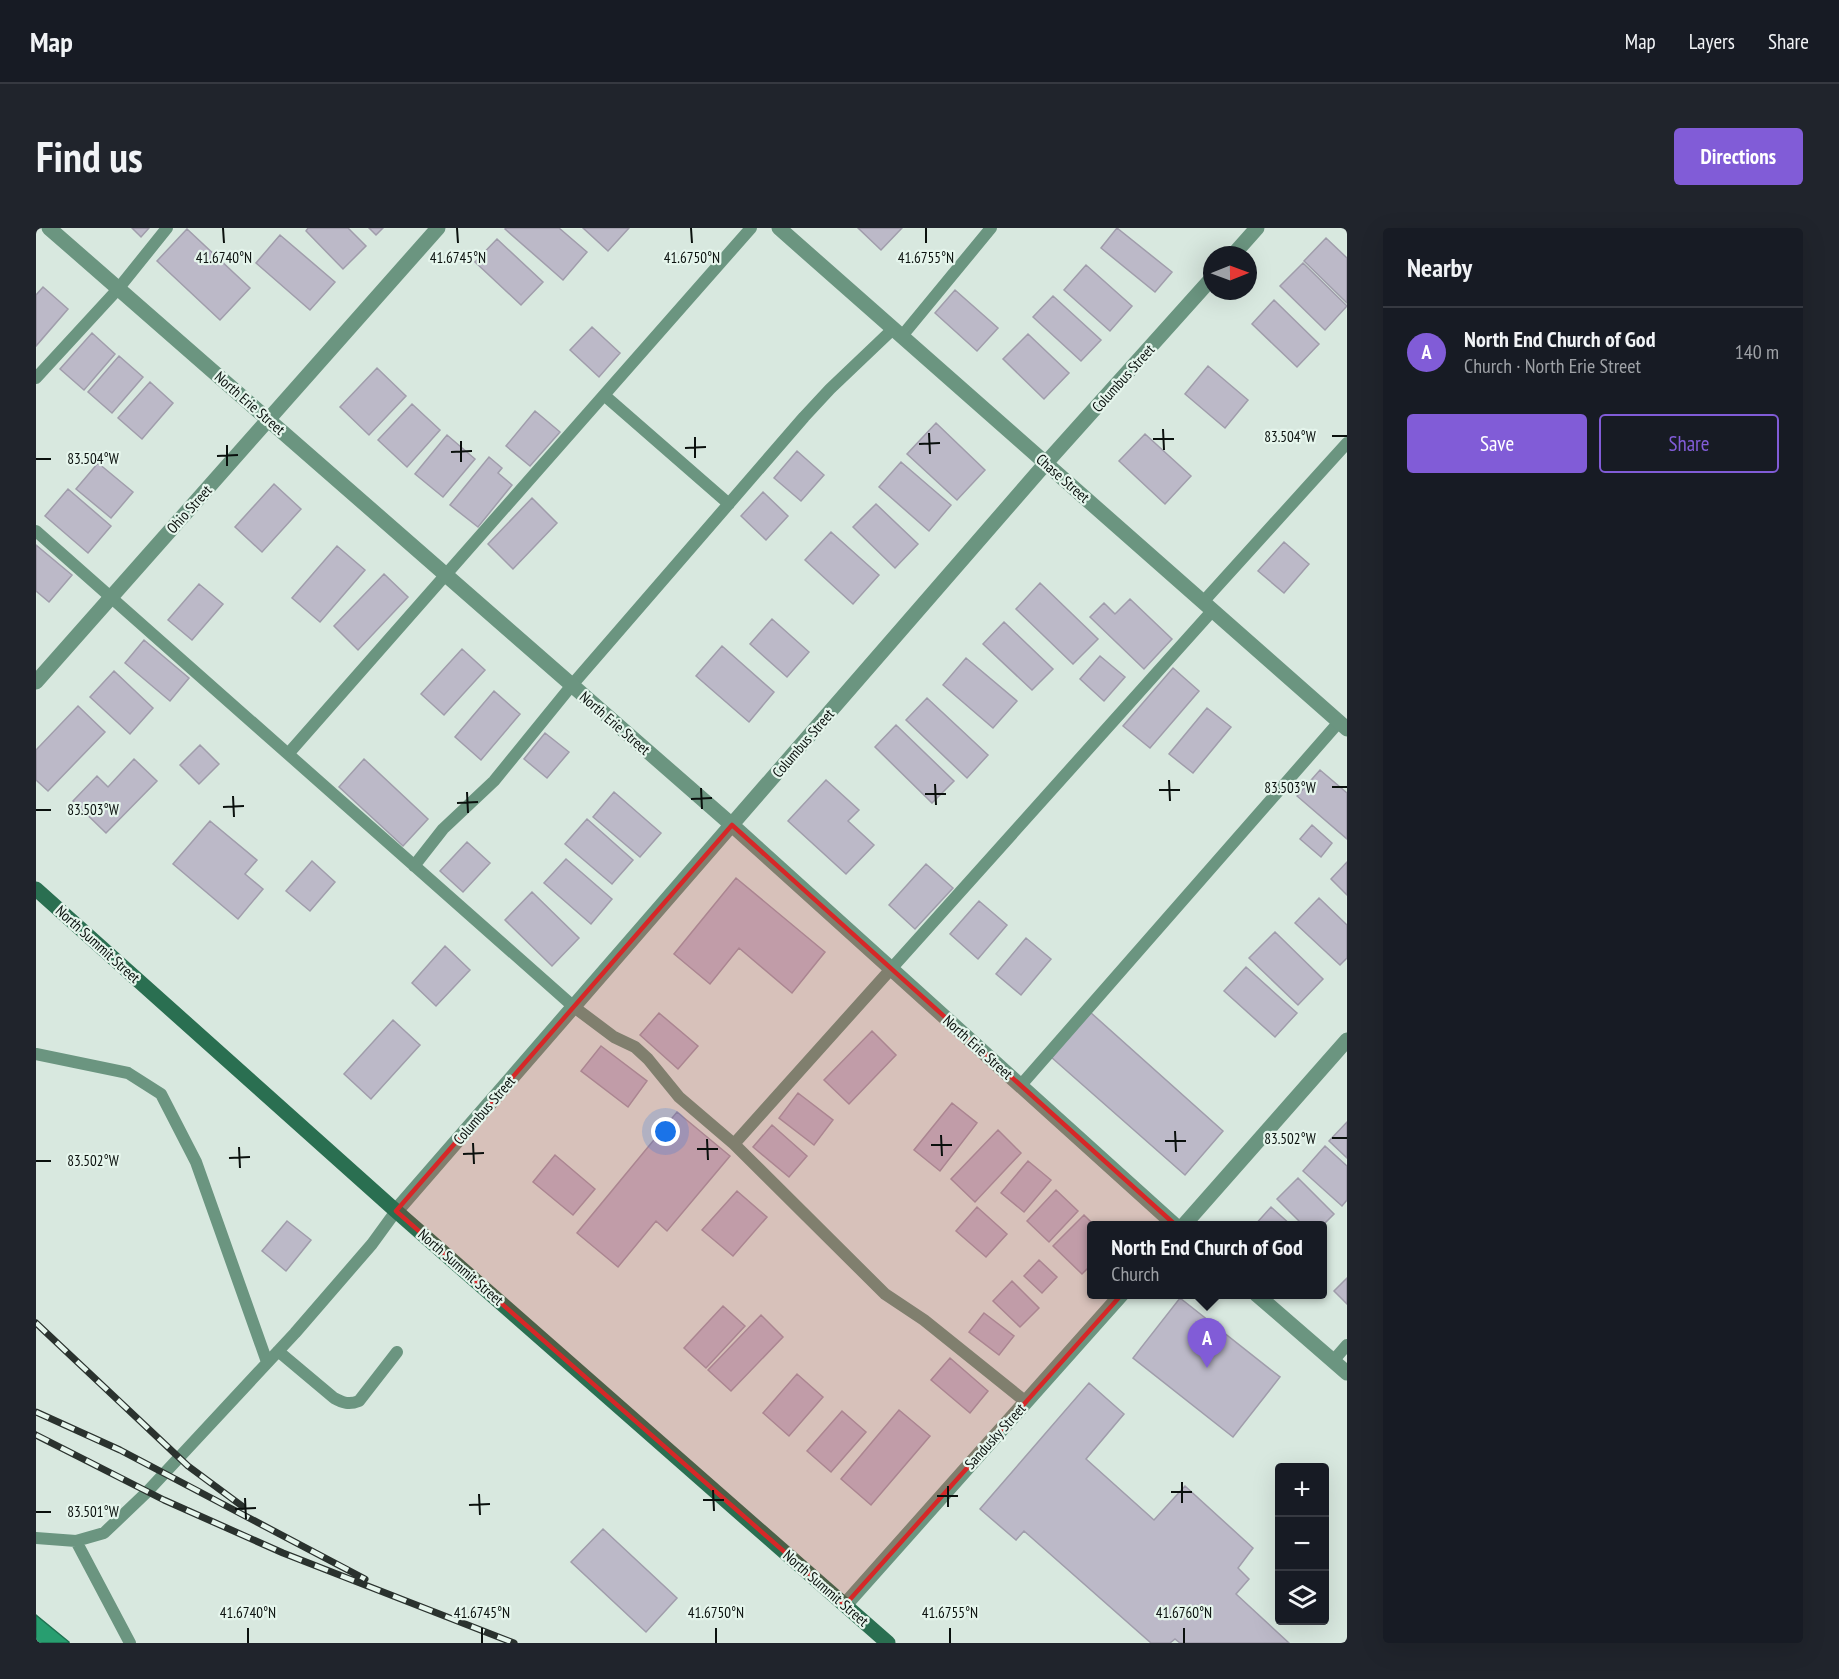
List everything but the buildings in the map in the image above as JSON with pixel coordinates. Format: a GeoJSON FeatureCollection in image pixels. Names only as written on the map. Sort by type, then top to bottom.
{"type":"FeatureCollection","features":[{"type":"Feature","properties":{"kind":"main road","name":"North Summit Street"},"geometry":{"type":"LineString","coordinates":[[36,889],[396,1210],[888,1643]]}},
{"type":"Feature","properties":{"kind":"street","name":"North Erie Street"},"geometry":{"type":"LineString","coordinates":[[48,228],[732,825],[1171,1221]]}},
{"type":"Feature","properties":{"kind":"street","name":"Ohio Street"},"geometry":{"type":"LineString","coordinates":[[36,682],[438,228]]}},
{"type":"Feature","properties":{"kind":"street","name":"Chase Street"},"geometry":{"type":"LineString","coordinates":[[779,228],[1343,725]]}},
{"type":"Feature","properties":{"kind":"street"},"geometry":{"type":"LineString","coordinates":[[1241,246],[1257,228]]}},
{"type":"Feature","properties":{"kind":"street","name":"Columbus Street"},"geometry":{"type":"LineString","coordinates":[[396,1210],[1046,464],[1203,288]]}},
{"type":"Feature","properties":{"kind":"street"},"geometry":{"type":"LineString","coordinates":[[1187,1221],[1347,1040]]}},
{"type":"Feature","properties":{"kind":"street","name":"Sandusky Street"},"geometry":{"type":"LineString","coordinates":[[845,1605],[1118,1299]]}},
{"type":"Feature","properties":{"kind":"street"},"geometry":{"type":"LineString","coordinates":[[1262,1299],[1347,1373]]}},
{"type":"Feature","properties":{"kind":"lane"},"geometry":{"type":"LineString","coordinates":[[36,378],[118,289],[167,228]]}},
{"type":"Feature","properties":{"kind":"lane"},"geometry":{"type":"LineString","coordinates":[[288,754],[752,228]]}},
{"type":"Feature","properties":{"kind":"lane"},"geometry":{"type":"LineString","coordinates":[[414,866],[443,829],[494,781],[572,686],[830,389],[898,333],[992,228]]}},
{"type":"Feature","properties":{"kind":"lane"},"geometry":{"type":"LineString","coordinates":[[604,395],[729,504]]}},
{"type":"Feature","properties":{"kind":"lane"},"geometry":{"type":"LineString","coordinates":[[734,1144],[891,969],[1344,452]]}},
{"type":"Feature","properties":{"kind":"lane"},"geometry":{"type":"LineString","coordinates":[[36,531],[573,1007],[614,1036],[635,1047],[648,1059],[680,1098],[734,1144],[885,1294],[924,1320],[1026,1402]]}},
{"type":"Feature","properties":{"kind":"lane"},"geometry":{"type":"LineString","coordinates":[[1021,1085],[1343,725]]}},
{"type":"Feature","properties":{"kind":"lane"},"geometry":{"type":"LineString","coordinates":[[36,1054],[128,1073],[161,1094],[196,1162],[267,1362]]}},
{"type":"Feature","properties":{"kind":"lane"},"geometry":{"type":"LineString","coordinates":[[36,1538],[76,1541],[104,1533],[147,1492],[278,1351],[372,1244],[396,1210]]}},
{"type":"Feature","properties":{"kind":"lane"},"geometry":{"type":"LineString","coordinates":[[1333,1361],[1347,1345]]}},
{"type":"Feature","properties":{"kind":"lane"},"geometry":{"type":"LineString","coordinates":[[278,1351],[334,1398],[342,1403],[351,1404],[359,1401],[397,1352]]}},
{"type":"Feature","properties":{"kind":"lane"},"geometry":{"type":"LineString","coordinates":[[76,1541],[130,1643]]}},
{"type":"Feature","properties":{"kind":"highlighted area"},"geometry":{"type":"Polygon","coordinates":[[[732,825],[1180,1229],[845,1605],[396,1211],[732,825]]]}},
{"type":"Feature","properties":{"kind":"shaded area"},"geometry":{"type":"Polygon","coordinates":[[[36,1615],[69,1642],[69,1643],[36,1643],[36,1615]]]}},
{"type":"Feature","properties":{"kind":"railway"},"geometry":{"type":"LineString","coordinates":[[36,1323],[188,1466],[242,1506]]}},
{"type":"Feature","properties":{"kind":"railway"},"geometry":{"type":"LineString","coordinates":[[36,1412],[120,1450],[365,1579]]}},
{"type":"Feature","properties":{"kind":"railway"},"geometry":{"type":"LineString","coordinates":[[36,1435],[164,1500],[283,1553],[514,1643]]}},
{"type":"Feature","properties":{"kind":"place","name":"North End Church of God"},"geometry":{"type":"Point","coordinates":[1207,1368]}}]}
